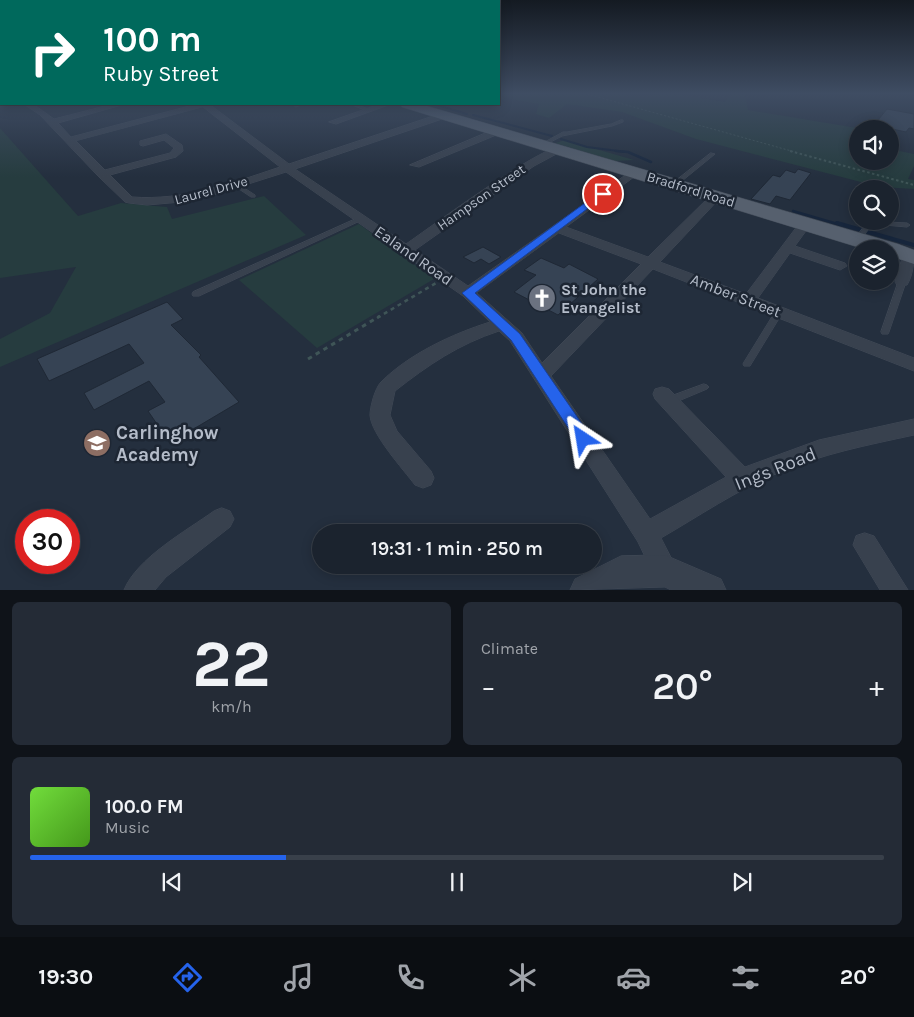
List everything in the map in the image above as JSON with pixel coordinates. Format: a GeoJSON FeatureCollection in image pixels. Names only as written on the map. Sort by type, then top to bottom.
{"type":"FeatureCollection","features":[{"type":"Feature","properties":{"kind":"main road","name":"Bradford Road"},"geometry":{"type":"LineString","coordinates":[[467,122],[498,131],[554,143],[634,172],[805,224],[861,234],[901,252]]}},
{"type":"Feature","properties":{"kind":"street","name":"Laurel Drive"},"geometry":{"type":"LineString","coordinates":[[51,122],[129,200],[143,202],[182,200],[287,168],[426,122]]}},
{"type":"Feature","properties":{"kind":"street"},"geometry":{"type":"LineString","coordinates":[[70,140],[139,122]]}},
{"type":"Feature","properties":{"kind":"street","name":"Ealand Road"},"geometry":{"type":"LineString","coordinates":[[227,122],[287,168],[468,293],[516,337],[646,534],[666,571]]}},
{"type":"Feature","properties":{"kind":"street"},"geometry":{"type":"LineString","coordinates":[[415,164],[498,131]]}},
{"type":"Feature","properties":{"kind":"street"},"geometry":{"type":"LineString","coordinates":[[102,174],[173,155],[178,151],[179,146],[166,137],[143,143]]}},
{"type":"Feature","properties":{"kind":"street","name":"Hampson Street"},"geometry":{"type":"LineString","coordinates":[[406,250],[530,164],[554,143]]}},
{"type":"Feature","properties":{"kind":"street"},"geometry":{"type":"LineString","coordinates":[[163,158],[175,162]]}},
{"type":"Feature","properties":{"kind":"street"},"geometry":{"type":"LineString","coordinates":[[468,293],[634,172]]}},
{"type":"Feature","properties":{"kind":"street"},"geometry":{"type":"LineString","coordinates":[[541,375],[716,196]]}},
{"type":"Feature","properties":{"kind":"street"},"geometry":{"type":"LineString","coordinates":[[749,300],[805,224]]}},
{"type":"Feature","properties":{"kind":"street","name":"Amber Street"},"geometry":{"type":"LineString","coordinates":[[557,228],[749,300],[914,365]]}},
{"type":"Feature","properties":{"kind":"street"},"geometry":{"type":"LineString","coordinates":[[788,248],[840,266]]}},
{"type":"Feature","properties":{"kind":"street"},"geometry":{"type":"LineString","coordinates":[[901,252],[902,282]]}},
{"type":"Feature","properties":{"kind":"street"},"geometry":{"type":"LineString","coordinates":[[423,478],[390,436],[380,415],[386,388],[428,356],[467,335],[502,324]]}},
{"type":"Feature","properties":{"kind":"street"},"geometry":{"type":"LineString","coordinates":[[665,398],[742,479]]}},
{"type":"Feature","properties":{"kind":"street","name":"Ings Road"},"geometry":{"type":"LineString","coordinates":[[646,534],[742,479],[787,459],[914,427]]}},
{"type":"Feature","properties":{"kind":"street"},"geometry":{"type":"LineString","coordinates":[[137,590],[157,568],[222,519]]}},
{"type":"Feature","properties":{"kind":"street"},"geometry":{"type":"LineString","coordinates":[[865,545],[895,590]]}},
{"type":"Feature","properties":{"kind":"street"},"geometry":{"type":"LineString","coordinates":[[586,590],[621,572],[666,571],[710,590]]}},
{"type":"Feature","properties":{"kind":"lane"},"geometry":{"type":"LineString","coordinates":[[554,143],[620,122]]}},
{"type":"Feature","properties":{"kind":"lane"},"geometry":{"type":"LineString","coordinates":[[554,143],[576,128]]}},
{"type":"Feature","properties":{"kind":"lane"},"geometry":{"type":"LineString","coordinates":[[674,184],[713,154]]}},
{"type":"Feature","properties":{"kind":"lane"},"geometry":{"type":"LineString","coordinates":[[235,184],[253,196]]}},
{"type":"Feature","properties":{"kind":"lane"},"geometry":{"type":"LineString","coordinates":[[196,294],[360,218]]}},
{"type":"Feature","properties":{"kind":"lane"},"geometry":{"type":"LineString","coordinates":[[861,234],[871,222],[908,226]]}},
{"type":"Feature","properties":{"kind":"lane"},"geometry":{"type":"LineString","coordinates":[[885,332],[902,282]]}},
{"type":"Feature","properties":{"kind":"lane"},"geometry":{"type":"LineString","coordinates":[[747,364],[779,312]]}},
{"type":"Feature","properties":{"kind":"lane"},"geometry":{"type":"LineString","coordinates":[[665,398],[704,387]]}},
{"type":"Feature","properties":{"kind":"path"},"geometry":{"type":"LineString","coordinates":[[689,122],[914,185]]}},
{"type":"Feature","properties":{"kind":"path"},"geometry":{"type":"LineString","coordinates":[[308,359],[446,278]]}},
{"type":"Feature","properties":{"kind":"green space"},"geometry":{"type":"Polygon","coordinates":[[[648,122],[818,122],[849,127],[849,170],[899,170],[899,151],[914,154],[914,166],[908,179],[914,180],[914,189],[899,188],[899,180],[853,180],[696,139],[648,122]]]}},
{"type":"Feature","properties":{"kind":"green space"},"geometry":{"type":"Polygon","coordinates":[[[0,128],[78,216],[121,203],[167,207],[172,219],[264,196],[306,235],[0,367],[0,339],[50,313],[76,267],[0,278],[0,128]]]}},
{"type":"Feature","properties":{"kind":"green space"},"geometry":{"type":"Polygon","coordinates":[[[565,140],[634,160],[615,161],[555,143],[565,140]]]}},
{"type":"Feature","properties":{"kind":"green space"},"geometry":{"type":"Polygon","coordinates":[[[359,224],[434,279],[317,348],[239,280],[359,224]]]}},
{"type":"Feature","properties":{"kind":"building"},"geometry":{"type":"Polygon","coordinates":[[[899,122],[914,122],[914,129],[909,128],[906,132],[899,130],[899,122]]]}},
{"type":"Feature","properties":{"kind":"building"},"geometry":{"type":"Polygon","coordinates":[[[798,169],[811,173],[790,200],[776,196],[770,204],[751,199],[773,175],[780,177],[786,170],[795,173],[798,169]]]}},
{"type":"Feature","properties":{"kind":"building"},"geometry":{"type":"Polygon","coordinates":[[[483,247],[501,257],[489,264],[481,259],[474,263],[463,257],[483,247]]]}},
{"type":"Feature","properties":{"kind":"building"},"geometry":{"type":"Polygon","coordinates":[[[541,258],[564,268],[569,264],[598,279],[558,315],[514,292],[536,275],[524,270],[541,258]]]}},
{"type":"Feature","properties":{"kind":"building"},"geometry":{"type":"Polygon","coordinates":[[[167,302],[183,319],[171,325],[201,355],[199,357],[239,402],[170,443],[148,411],[165,402],[149,381],[94,410],[84,393],[144,363],[129,344],[49,381],[37,359],[167,302]]]}},
{"type":"Feature","properties":{"kind":"waterway"},"geometry":{"type":"LineString","coordinates":[[498,122],[552,136]]}},
{"type":"Feature","properties":{"kind":"waterway"},"geometry":{"type":"LineString","coordinates":[[561,139],[587,147],[622,152]]}},
{"type":"Feature","properties":{"kind":"waterway"},"geometry":{"type":"LineString","coordinates":[[616,151],[622,152]]}},
{"type":"Feature","properties":{"kind":"waterway"},"geometry":{"type":"LineString","coordinates":[[622,152],[628,152],[651,162]]}},
{"type":"Feature","properties":{"kind":"waterway"},"geometry":{"type":"LineString","coordinates":[[793,211],[841,225]]}},
{"type":"Feature","properties":{"kind":"waterway"},"geometry":{"type":"LineString","coordinates":[[837,223],[914,245]]}},
{"type":"Feature","properties":{"kind":"place","name":"St John the Evangelist"},"geometry":{"type":"Point","coordinates":[542,298]}},
{"type":"Feature","properties":{"kind":"place","name":"Carlinghow Academy"},"geometry":{"type":"Point","coordinates":[97,443]}},
{"type":"Feature","properties":{"kind":"route"},"geometry":{"type":"LineString","coordinates":[[583,439],[516,337],[468,293],[603,194]]}}]}
